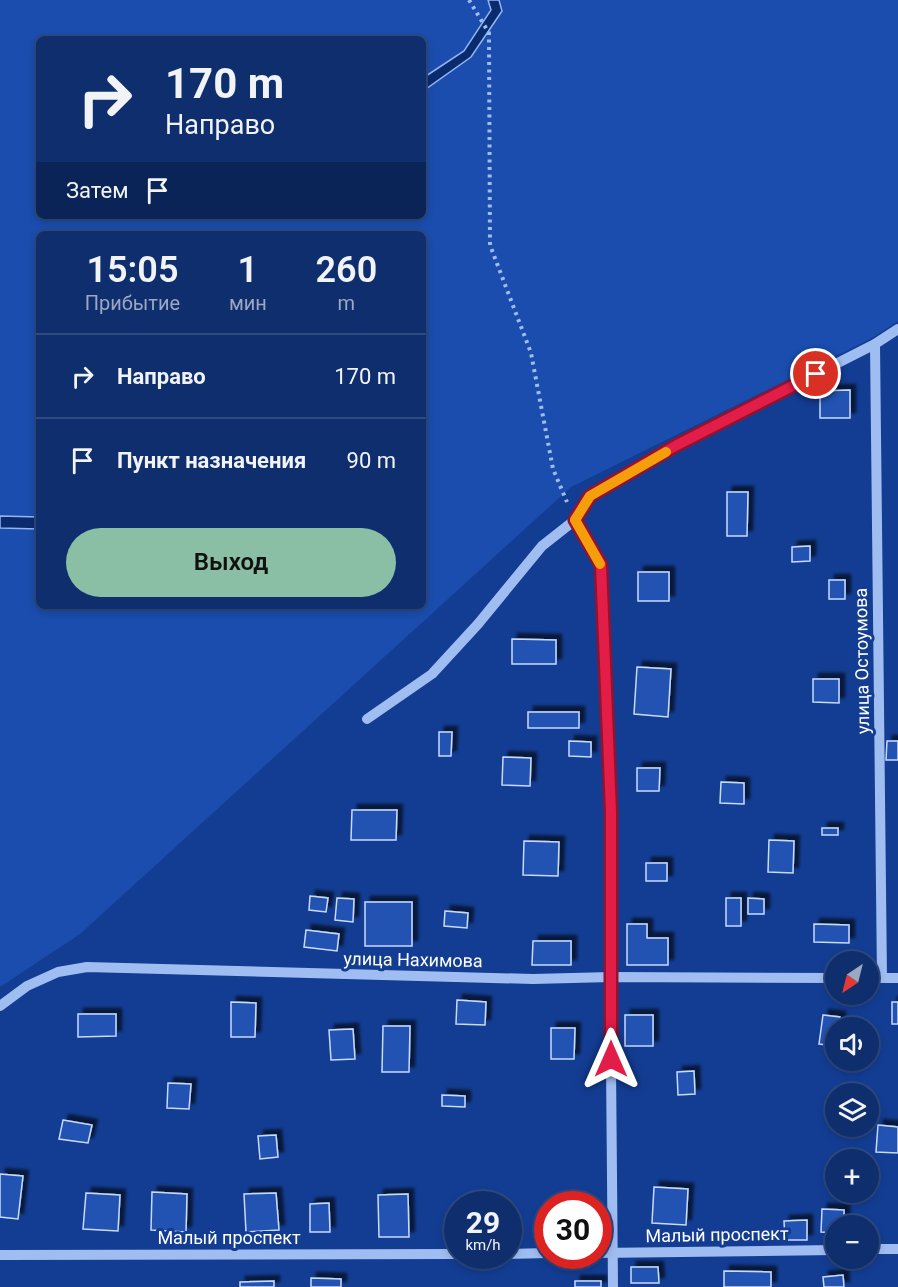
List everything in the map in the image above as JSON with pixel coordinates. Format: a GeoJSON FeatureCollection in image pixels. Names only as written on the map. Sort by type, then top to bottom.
{"type":"FeatureCollection","features":[{"type":"Feature","properties":{"kind":"street"},"geometry":{"type":"LineString","coordinates":[[366,719],[432,674],[478,624],[542,546],[575,520],[590,496],[677,445],[875,344],[898,329]]}},
{"type":"Feature","properties":{"kind":"street","name":"улица Остоумова"},"geometry":{"type":"LineString","coordinates":[[875,344],[882,978]]}},
{"type":"Feature","properties":{"kind":"street"},"geometry":{"type":"LineString","coordinates":[[575,520],[601,565],[611,812],[613,1287]]}},
{"type":"Feature","properties":{"kind":"street","name":"улица Нахимова"},"geometry":{"type":"LineString","coordinates":[[0,1006],[27,986],[58,972],[87,967],[533,979],[825,978]]}},
{"type":"Feature","properties":{"kind":"street"},"geometry":{"type":"LineString","coordinates":[[882,978],[898,978]]}},
{"type":"Feature","properties":{"kind":"street"},"geometry":{"type":"LineString","coordinates":[[879,1249],[898,1249]]}},
{"type":"Feature","properties":{"kind":"street","name":"Малый проспект"},"geometry":{"type":"LineString","coordinates":[[613,1253],[825,1250]]}},
{"type":"Feature","properties":{"kind":"street","name":"Малый проспект"},"geometry":{"type":"LineString","coordinates":[[0,1255],[444,1254]]}},
{"type":"Feature","properties":{"kind":"path"},"geometry":{"type":"LineString","coordinates":[[469,0],[489,33],[490,245],[531,353],[553,469],[575,520]]}},
{"type":"Feature","properties":{"kind":"shaded area"},"geometry":{"type":"Polygon","coordinates":[[[0,0],[898,0],[898,321],[872,338],[571,487],[80,934],[0,987],[0,0]]]}},
{"type":"Feature","properties":{"kind":"shaded area"},"geometry":{"type":"Polygon","coordinates":[[[488,0],[499,0],[502,11],[471,57],[426,89],[426,76],[464,51],[491,10],[488,0]]]}},
{"type":"Feature","properties":{"kind":"shaded area"},"geometry":{"type":"Polygon","coordinates":[[[0,516],[36,517],[36,529],[0,528],[0,516]]]}},
{"type":"Feature","properties":{"kind":"building"},"geometry":{"type":"Polygon","coordinates":[[[850,390],[850,418],[820,418],[820,391],[850,390]]]}},
{"type":"Feature","properties":{"kind":"building"},"geometry":{"type":"Polygon","coordinates":[[[727,492],[748,492],[747,536],[727,536],[727,492]]]}},
{"type":"Feature","properties":{"kind":"building"},"geometry":{"type":"Polygon","coordinates":[[[810,546],[810,561],[792,562],[792,547],[810,546]]]}},
{"type":"Feature","properties":{"kind":"building"},"geometry":{"type":"Polygon","coordinates":[[[638,572],[669,572],[669,601],[638,601],[638,572]]]}},
{"type":"Feature","properties":{"kind":"building"},"geometry":{"type":"Polygon","coordinates":[[[829,580],[845,580],[845,599],[829,599],[829,580]]]}},
{"type":"Feature","properties":{"kind":"building"},"geometry":{"type":"Polygon","coordinates":[[[512,639],[556,640],[556,664],[512,664],[512,639]]]}},
{"type":"Feature","properties":{"kind":"building"},"geometry":{"type":"Polygon","coordinates":[[[637,667],[671,669],[668,717],[634,714],[637,667]]]}},
{"type":"Feature","properties":{"kind":"building"},"geometry":{"type":"Polygon","coordinates":[[[813,679],[839,679],[839,703],[813,702],[813,679]]]}},
{"type":"Feature","properties":{"kind":"building"},"geometry":{"type":"Polygon","coordinates":[[[528,712],[579,712],[579,728],[528,728],[528,712]]]}},
{"type":"Feature","properties":{"kind":"building"},"geometry":{"type":"Polygon","coordinates":[[[439,732],[452,732],[451,756],[439,756],[439,732]]]}},
{"type":"Feature","properties":{"kind":"building"},"geometry":{"type":"Polygon","coordinates":[[[569,741],[591,742],[591,757],[569,756],[569,741]]]}},
{"type":"Feature","properties":{"kind":"building"},"geometry":{"type":"Polygon","coordinates":[[[887,741],[898,741],[898,760],[886,760],[887,741]]]}},
{"type":"Feature","properties":{"kind":"building"},"geometry":{"type":"Polygon","coordinates":[[[503,757],[531,758],[530,786],[502,785],[503,757]]]}},
{"type":"Feature","properties":{"kind":"building"},"geometry":{"type":"Polygon","coordinates":[[[637,768],[660,768],[659,791],[637,791],[637,768]]]}},
{"type":"Feature","properties":{"kind":"building"},"geometry":{"type":"Polygon","coordinates":[[[721,782],[744,783],[744,804],[720,803],[721,782]]]}},
{"type":"Feature","properties":{"kind":"building"},"geometry":{"type":"Polygon","coordinates":[[[352,810],[397,810],[396,840],[351,840],[352,810]]]}},
{"type":"Feature","properties":{"kind":"building"},"geometry":{"type":"Polygon","coordinates":[[[822,828],[838,828],[838,835],[822,835],[822,828]]]}},
{"type":"Feature","properties":{"kind":"building"},"geometry":{"type":"Polygon","coordinates":[[[769,840],[794,841],[793,873],[768,872],[769,840]]]}},
{"type":"Feature","properties":{"kind":"building"},"geometry":{"type":"Polygon","coordinates":[[[524,841],[559,842],[558,876],[523,875],[524,841]]]}},
{"type":"Feature","properties":{"kind":"building"},"geometry":{"type":"Polygon","coordinates":[[[646,863],[667,863],[667,881],[646,881],[646,863]]]}},
{"type":"Feature","properties":{"kind":"building"},"geometry":{"type":"Polygon","coordinates":[[[310,896],[328,898],[326,912],[309,910],[310,896]]]}},
{"type":"Feature","properties":{"kind":"building"},"geometry":{"type":"Polygon","coordinates":[[[337,898],[354,899],[353,922],[335,920],[337,898]]]}},
{"type":"Feature","properties":{"kind":"building"},"geometry":{"type":"Polygon","coordinates":[[[726,898],[741,898],[741,926],[726,926],[726,898]]]}},
{"type":"Feature","properties":{"kind":"building"},"geometry":{"type":"Polygon","coordinates":[[[748,898],[764,899],[764,914],[748,914],[748,898]]]}},
{"type":"Feature","properties":{"kind":"building"},"geometry":{"type":"Polygon","coordinates":[[[365,902],[412,902],[412,946],[365,946],[365,902]]]}},
{"type":"Feature","properties":{"kind":"building"},"geometry":{"type":"Polygon","coordinates":[[[445,911],[468,913],[467,928],[444,926],[445,911]]]}},
{"type":"Feature","properties":{"kind":"building"},"geometry":{"type":"Polygon","coordinates":[[[627,924],[647,924],[647,938],[668,938],[668,965],[627,965],[627,924]]]}},
{"type":"Feature","properties":{"kind":"building"},"geometry":{"type":"Polygon","coordinates":[[[814,924],[849,925],[849,943],[814,942],[814,924]]]}},
{"type":"Feature","properties":{"kind":"building"},"geometry":{"type":"Polygon","coordinates":[[[306,930],[339,934],[337,951],[304,947],[306,930]]]}},
{"type":"Feature","properties":{"kind":"building"},"geometry":{"type":"Polygon","coordinates":[[[533,941],[571,941],[571,965],[532,965],[533,941]]]}},
{"type":"Feature","properties":{"kind":"building"},"geometry":{"type":"Polygon","coordinates":[[[457,1000],[486,1002],[485,1025],[456,1024],[457,1000]]]}},
{"type":"Feature","properties":{"kind":"building"},"geometry":{"type":"Polygon","coordinates":[[[231,1002],[256,1003],[255,1037],[231,1037],[231,1002]]]}},
{"type":"Feature","properties":{"kind":"building"},"geometry":{"type":"Polygon","coordinates":[[[892,1002],[898,1002],[898,1024],[892,1024],[892,1002]]]}},
{"type":"Feature","properties":{"kind":"building"},"geometry":{"type":"Polygon","coordinates":[[[78,1014],[116,1014],[116,1036],[78,1037],[78,1014]]]}},
{"type":"Feature","properties":{"kind":"building"},"geometry":{"type":"Polygon","coordinates":[[[625,1015],[653,1015],[653,1046],[625,1046],[625,1015]]]}},
{"type":"Feature","properties":{"kind":"building"},"geometry":{"type":"Polygon","coordinates":[[[823,1015],[840,1017],[825,1017],[825,1045],[819,1044],[823,1015]]]}},
{"type":"Feature","properties":{"kind":"building"},"geometry":{"type":"Polygon","coordinates":[[[383,1026],[410,1026],[409,1072],[382,1072],[383,1026]]]}},
{"type":"Feature","properties":{"kind":"building"},"geometry":{"type":"Polygon","coordinates":[[[551,1028],[575,1028],[574,1059],[551,1059],[551,1028]]]}},
{"type":"Feature","properties":{"kind":"building"},"geometry":{"type":"Polygon","coordinates":[[[353,1029],[355,1059],[331,1060],[329,1030],[353,1029]]]}},
{"type":"Feature","properties":{"kind":"building"},"geometry":{"type":"Polygon","coordinates":[[[694,1071],[695,1094],[678,1095],[677,1072],[694,1071]]]}},
{"type":"Feature","properties":{"kind":"building"},"geometry":{"type":"Polygon","coordinates":[[[168,1083],[191,1084],[189,1109],[167,1108],[168,1083]]]}},
{"type":"Feature","properties":{"kind":"building"},"geometry":{"type":"Polygon","coordinates":[[[442,1095],[465,1096],[465,1107],[442,1106],[442,1095]]]}},
{"type":"Feature","properties":{"kind":"building"},"geometry":{"type":"Polygon","coordinates":[[[63,1120],[92,1125],[88,1143],[59,1139],[63,1120]]]}},
{"type":"Feature","properties":{"kind":"building"},"geometry":{"type":"Polygon","coordinates":[[[879,1125],[898,1127],[898,1153],[879,1152],[879,1149],[876,1149],[879,1125]]]}},
{"type":"Feature","properties":{"kind":"building"},"geometry":{"type":"Polygon","coordinates":[[[276,1135],[278,1157],[260,1159],[258,1136],[276,1135]]]}},
{"type":"Feature","properties":{"kind":"building"},"geometry":{"type":"Polygon","coordinates":[[[0,1174],[23,1176],[18,1219],[0,1217],[0,1174]]]}},
{"type":"Feature","properties":{"kind":"building"},"geometry":{"type":"Polygon","coordinates":[[[654,1187],[688,1189],[686,1225],[652,1223],[654,1187]]]}},
{"type":"Feature","properties":{"kind":"building"},"geometry":{"type":"Polygon","coordinates":[[[152,1192],[187,1194],[186,1232],[151,1230],[152,1192]]]}},
{"type":"Feature","properties":{"kind":"building"},"geometry":{"type":"Polygon","coordinates":[[[86,1193],[120,1195],[118,1231],[83,1229],[86,1193]]]}},
{"type":"Feature","properties":{"kind":"building"},"geometry":{"type":"Polygon","coordinates":[[[276,1193],[279,1230],[246,1232],[244,1194],[276,1193]]]}},
{"type":"Feature","properties":{"kind":"building"},"geometry":{"type":"Polygon","coordinates":[[[408,1194],[409,1237],[379,1237],[378,1195],[408,1194]]]}},
{"type":"Feature","properties":{"kind":"building"},"geometry":{"type":"Polygon","coordinates":[[[329,1203],[330,1232],[310,1232],[310,1204],[329,1203]]]}},
{"type":"Feature","properties":{"kind":"building"},"geometry":{"type":"Polygon","coordinates":[[[822,1209],[844,1210],[844,1215],[825,1215],[825,1232],[821,1232],[822,1209]]]}},
{"type":"Feature","properties":{"kind":"building"},"geometry":{"type":"Polygon","coordinates":[[[807,1220],[807,1240],[785,1240],[784,1221],[807,1220]]]}},
{"type":"Feature","properties":{"kind":"building"},"geometry":{"type":"Polygon","coordinates":[[[631,1267],[658,1267],[659,1283],[631,1283],[631,1267]]]}},
{"type":"Feature","properties":{"kind":"building"},"geometry":{"type":"Polygon","coordinates":[[[724,1271],[771,1272],[771,1287],[724,1287],[724,1271]]]}},
{"type":"Feature","properties":{"kind":"building"},"geometry":{"type":"Polygon","coordinates":[[[843,1275],[844,1287],[824,1287],[823,1277],[843,1275]]]}},
{"type":"Feature","properties":{"kind":"building"},"geometry":{"type":"Polygon","coordinates":[[[311,1278],[341,1279],[341,1287],[311,1287],[311,1278]]]}},
{"type":"Feature","properties":{"kind":"building"},"geometry":{"type":"Polygon","coordinates":[[[274,1281],[274,1287],[240,1287],[240,1282],[274,1281]]]}},
{"type":"Feature","properties":{"kind":"building"},"geometry":{"type":"Polygon","coordinates":[[[575,1281],[601,1281],[601,1287],[575,1287],[575,1281]]]}},
{"type":"Feature","properties":{"kind":"slow traffic"},"geometry":{"type":"LineString","coordinates":[[600,564],[575,520],[590,496],[666,452]]}},
{"type":"Feature","properties":{"kind":"route"},"geometry":{"type":"LineString","coordinates":[[611,1059],[611,812],[601,565],[575,520],[590,496],[677,445],[816,374]]}}]}
